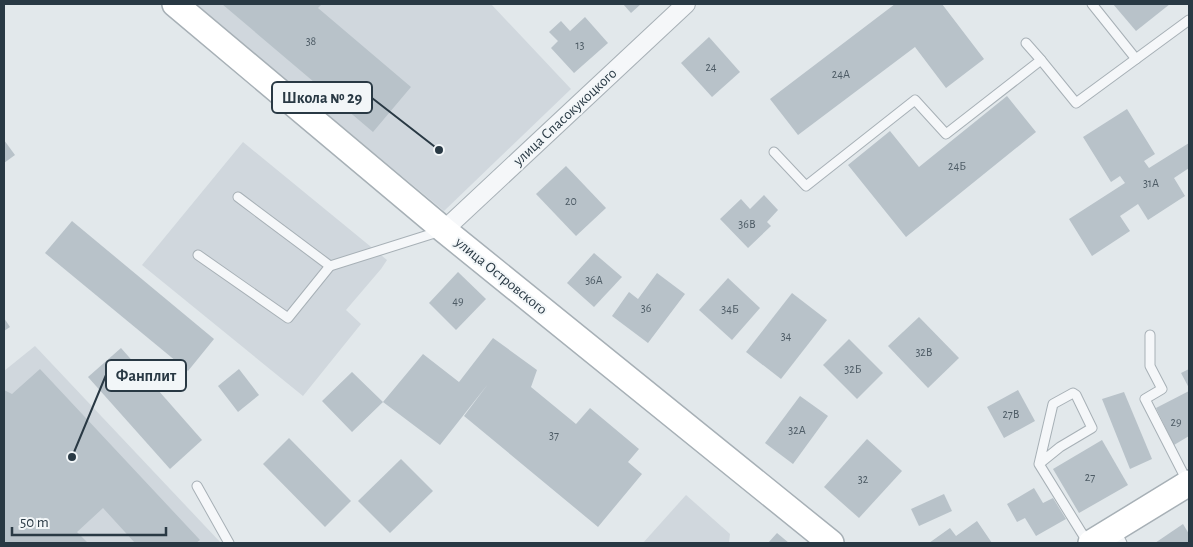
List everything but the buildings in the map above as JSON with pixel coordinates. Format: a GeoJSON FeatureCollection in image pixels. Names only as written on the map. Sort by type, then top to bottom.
{"type":"FeatureCollection","features":[{"type":"Feature","properties":{"kind":"main road","name":"улица Островского"},"geometry":{"type":"LineString","coordinates":[[175,4],[444,230],[831,543]]}},
{"type":"Feature","properties":{"kind":"main road"},"geometry":{"type":"LineString","coordinates":[[1090,543],[1118,536],[1189,483]]}},
{"type":"Feature","properties":{"kind":"street","name":"улица Спасокукоцкого"},"geometry":{"type":"LineString","coordinates":[[444,230],[686,4]]}},
{"type":"Feature","properties":{"kind":"lane"},"geometry":{"type":"LineString","coordinates":[[1092,4],[1136,59]]}},
{"type":"Feature","properties":{"kind":"lane"},"geometry":{"type":"LineString","coordinates":[[1026,43],[1076,103],[1189,20]]}},
{"type":"Feature","properties":{"kind":"lane"},"geometry":{"type":"LineString","coordinates":[[774,152],[806,186],[915,100],[946,134],[1041,60]]}},
{"type":"Feature","properties":{"kind":"lane"},"geometry":{"type":"LineString","coordinates":[[238,197],[330,266]]}},
{"type":"Feature","properties":{"kind":"lane"},"geometry":{"type":"LineString","coordinates":[[198,255],[288,318],[330,266],[444,230]]}},
{"type":"Feature","properties":{"kind":"lane"},"geometry":{"type":"LineString","coordinates":[[1150,335],[1150,366],[1162,389],[1146,399],[1189,483]]}},
{"type":"Feature","properties":{"kind":"lane"},"geometry":{"type":"LineString","coordinates":[[1040,464],[1060,447],[1092,428],[1076,395],[1073,393],[1053,404],[1040,464],[1090,543]]}},
{"type":"Feature","properties":{"kind":"lane"},"geometry":{"type":"LineString","coordinates":[[197,486],[229,543]]}},
{"type":"Feature","properties":{"kind":"shaded area"},"geometry":{"type":"Polygon","coordinates":[[[194,4],[491,4],[571,89],[444,211],[194,4]]]}},
{"type":"Feature","properties":{"kind":"shaded area"},"geometry":{"type":"Polygon","coordinates":[[[243,142],[387,260],[346,310],[361,324],[303,396],[142,265],[243,142]]]}},
{"type":"Feature","properties":{"kind":"shaded area"},"geometry":{"type":"Polygon","coordinates":[[[35,346],[221,543],[4,543],[4,371],[35,346]]]}},
{"type":"Feature","properties":{"kind":"shaded area"},"geometry":{"type":"Polygon","coordinates":[[[686,495],[730,534],[729,543],[643,543],[686,495]]]}},
{"type":"Feature","properties":{"kind":"place","name":"Школа № 29"},"geometry":{"type":"Point","coordinates":[439,150]}},
{"type":"Feature","properties":{"kind":"place","name":"Фанплит"},"geometry":{"type":"Point","coordinates":[72,457]}}]}
